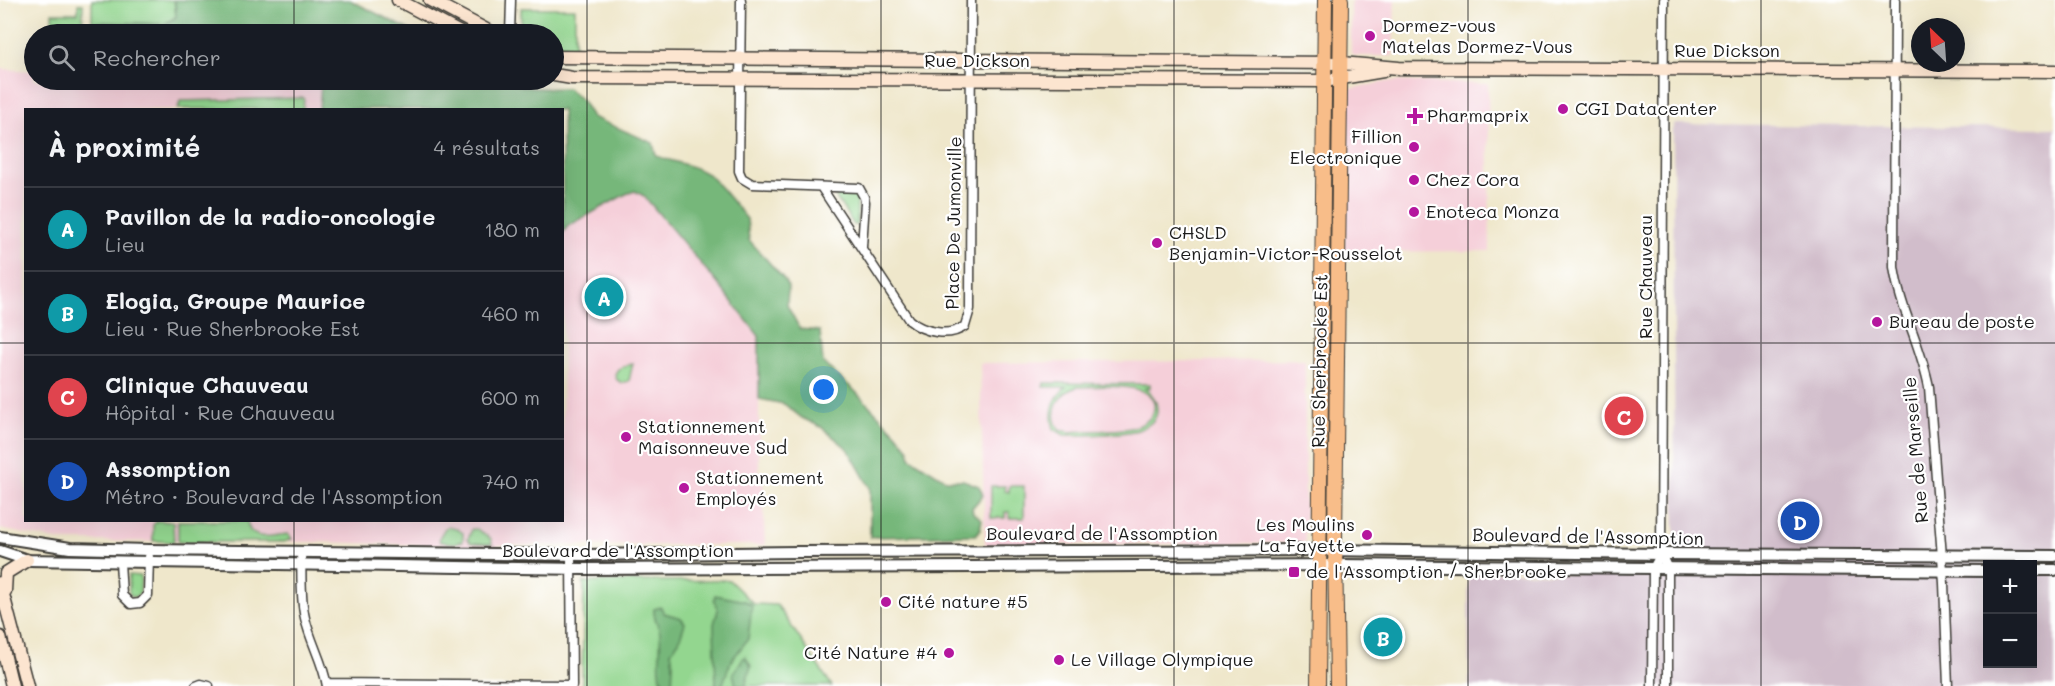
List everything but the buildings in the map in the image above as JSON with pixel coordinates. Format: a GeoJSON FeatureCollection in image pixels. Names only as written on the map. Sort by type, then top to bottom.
{"type":"FeatureCollection","features":[{"type":"Feature","properties":{"kind":"main road"},"geometry":{"type":"LineString","coordinates":[[398,0],[443,24]]}},
{"type":"Feature","properties":{"kind":"main road"},"geometry":{"type":"LineString","coordinates":[[430,0],[475,24]]}},
{"type":"Feature","properties":{"kind":"main road","name":"Rue Sherbrooke Est"},"geometry":{"type":"LineString","coordinates":[[1318,686],[1325,0]]}},
{"type":"Feature","properties":{"kind":"main road","name":"Rue Sherbrooke Est"},"geometry":{"type":"LineString","coordinates":[[1337,686],[1341,0]]}},
{"type":"Feature","properties":{"kind":"main road","name":"Rue Dickson"},"geometry":{"type":"LineString","coordinates":[[564,57],[1341,63],[1399,68],[2055,71]]}},
{"type":"Feature","properties":{"kind":"main road","name":"Rue Dickson"},"geometry":{"type":"LineString","coordinates":[[564,77],[1324,81],[1399,68]]}},
{"type":"Feature","properties":{"kind":"main road"},"geometry":{"type":"LineString","coordinates":[[5,601],[4,578],[6,573],[27,560]]}},
{"type":"Feature","properties":{"kind":"main road"},"geometry":{"type":"LineString","coordinates":[[0,583],[27,686]]}},
{"type":"Feature","properties":{"kind":"main road"},"geometry":{"type":"LineString","coordinates":[[0,637],[12,686]]}},
{"type":"Feature","properties":{"kind":"street"},"geometry":{"type":"LineString","coordinates":[[510,24],[511,0]]}},
{"type":"Feature","properties":{"kind":"street"},"geometry":{"type":"LineString","coordinates":[[741,0],[739,171],[742,178],[752,184],[854,186],[862,192],[865,202],[862,248]]}},
{"type":"Feature","properties":{"kind":"street"},"geometry":{"type":"LineString","coordinates":[[971,79],[972,0]]}},
{"type":"Feature","properties":{"kind":"street","name":"Rue Chauveau"},"geometry":{"type":"LineString","coordinates":[[1665,0],[1661,555],[1668,568],[1668,686]]}},
{"type":"Feature","properties":{"kind":"street","name":"Rue de Marseille"},"geometry":{"type":"LineString","coordinates":[[1895,0],[1894,267],[1900,299],[1923,360],[1929,387],[1943,571],[1948,686]]}},
{"type":"Feature","properties":{"kind":"street","name":"Place De Jumonville"},"geometry":{"type":"LineString","coordinates":[[821,187],[909,320],[918,328],[934,331],[956,332],[966,325],[970,309],[971,79]]}},
{"type":"Feature","properties":{"kind":"street","name":"Boulevard de l'Assomption"},"geometry":{"type":"LineString","coordinates":[[0,537],[70,548],[149,550],[572,555],[1319,550],[1336,558],[1392,565],[1983,571]]}},
{"type":"Feature","properties":{"kind":"street"},"geometry":{"type":"LineString","coordinates":[[120,562],[122,595],[131,604],[140,603],[148,595],[149,550]]}},
{"type":"Feature","properties":{"kind":"street","name":"Boulevard de l'Assomption"},"geometry":{"type":"LineString","coordinates":[[0,551],[27,560],[572,568],[1319,565],[1336,558],[1392,551],[1661,555],[2055,556]]}},
{"type":"Feature","properties":{"kind":"street"},"geometry":{"type":"LineString","coordinates":[[301,551],[304,615],[327,684],[572,685],[572,555]]}},
{"type":"Feature","properties":{"kind":"street"},"geometry":{"type":"LineString","coordinates":[[1392,551],[1392,565]]}},
{"type":"Feature","properties":{"kind":"street"},"geometry":{"type":"LineString","coordinates":[[1652,686],[1653,568],[1661,555]]}},
{"type":"Feature","properties":{"kind":"street"},"geometry":{"type":"LineString","coordinates":[[2037,570],[2055,570]]}},
{"type":"Feature","properties":{"kind":"street"},"geometry":{"type":"LineString","coordinates":[[2,652],[18,648]]}},
{"type":"Feature","properties":{"kind":"street"},"geometry":{"type":"LineString","coordinates":[[196,686],[204,684],[209,686]]}},
{"type":"Feature","properties":{"kind":"shaded area"},"geometry":{"type":"Polygon","coordinates":[[[1351,0],[1395,0],[1393,56],[1355,56],[1351,53],[1351,0]]]}},
{"type":"Feature","properties":{"kind":"shaded area"},"geometry":{"type":"Polygon","coordinates":[[[0,69],[24,70],[24,90],[320,90],[319,108],[24,108],[24,522],[564,522],[564,232],[568,226],[591,211],[635,191],[644,196],[759,336],[759,478],[763,479],[765,545],[499,545],[496,547],[318,542],[62,541],[0,529],[0,69]]]}},
{"type":"Feature","properties":{"kind":"shaded area"},"geometry":{"type":"Polygon","coordinates":[[[1391,81],[1488,84],[1490,251],[1344,252],[1349,89],[1391,81]]]}},
{"type":"Feature","properties":{"kind":"shaded area"},"geometry":{"type":"Polygon","coordinates":[[[1673,124],[2055,128],[2055,686],[1469,686],[1468,571],[1675,576],[1673,124]]]}},
{"type":"Feature","properties":{"kind":"shaded area"},"geometry":{"type":"Polygon","coordinates":[[[1305,360],[1305,543],[985,545],[980,363],[1305,360]]]}},
{"type":"Feature","properties":{"kind":"green space"},"geometry":{"type":"Polygon","coordinates":[[[92,0],[174,0],[176,17],[165,24],[92,22],[92,0]]]}},
{"type":"Feature","properties":{"kind":"green space"},"geometry":{"type":"Polygon","coordinates":[[[175,0],[350,0],[397,24],[165,24],[176,17],[175,0]]]}},
{"type":"Feature","properties":{"kind":"green space"},"geometry":{"type":"Polygon","coordinates":[[[78,4],[83,4],[82,24],[53,24],[52,13],[78,13],[78,4]]]}},
{"type":"Feature","properties":{"kind":"green space"},"geometry":{"type":"Polygon","coordinates":[[[521,8],[575,8],[575,49],[564,48],[564,24],[521,24],[521,8]]]}},
{"type":"Feature","properties":{"kind":"green space"},"geometry":{"type":"Polygon","coordinates":[[[92,22],[165,24],[92,24],[92,22]]]}},
{"type":"Feature","properties":{"kind":"green space"},"geometry":{"type":"Polygon","coordinates":[[[568,88],[582,101],[592,117],[653,143],[656,156],[708,174],[747,219],[749,240],[783,278],[788,287],[787,305],[800,329],[820,331],[823,363],[853,389],[896,433],[909,449],[911,458],[946,480],[963,480],[979,486],[983,495],[972,508],[973,513],[982,519],[980,530],[976,535],[870,537],[870,488],[848,449],[821,427],[802,418],[784,404],[759,399],[759,336],[644,196],[635,191],[626,194],[568,226],[564,232],[564,108],[319,108],[320,90],[564,90],[568,88]]]}},
{"type":"Feature","properties":{"kind":"green space"},"geometry":{"type":"Polygon","coordinates":[[[304,98],[303,108],[178,108],[180,101],[304,98]]]}},
{"type":"Feature","properties":{"kind":"green space"},"geometry":{"type":"Polygon","coordinates":[[[837,193],[853,193],[857,196],[857,225],[854,225],[835,196],[837,193]]]}},
{"type":"Feature","properties":{"kind":"green space"},"geometry":{"type":"Polygon","coordinates":[[[633,363],[629,381],[622,383],[617,380],[615,374],[618,369],[633,363]]]}},
{"type":"Feature","properties":{"kind":"green space"},"geometry":{"type":"Polygon","coordinates":[[[1044,383],[1150,384],[1150,388],[1145,388],[1157,404],[1157,412],[1153,421],[1138,430],[1123,433],[1064,435],[1054,429],[1052,412],[1055,401],[1066,387],[1043,387],[1044,383]],[[1112,386],[1077,387],[1065,394],[1057,404],[1055,417],[1060,430],[1071,432],[1127,429],[1143,424],[1153,413],[1154,402],[1149,395],[1139,390],[1112,386]]]}},
{"type":"Feature","properties":{"kind":"green space"},"geometry":{"type":"Polygon","coordinates":[[[991,486],[1005,486],[1005,491],[1009,492],[1009,486],[1024,486],[1024,518],[1009,518],[1009,512],[1005,512],[1005,518],[991,518],[991,486]]]}},
{"type":"Feature","properties":{"kind":"green space"},"geometry":{"type":"Polygon","coordinates":[[[156,522],[173,522],[174,542],[153,541],[153,525],[156,522]]]}},
{"type":"Feature","properties":{"kind":"green space"},"geometry":{"type":"Polygon","coordinates":[[[178,522],[247,522],[252,533],[257,535],[288,534],[292,539],[284,542],[178,542],[178,522]]]}},
{"type":"Feature","properties":{"kind":"green space"},"geometry":{"type":"Polygon","coordinates":[[[448,527],[463,533],[463,541],[440,542],[439,538],[448,527]]]}},
{"type":"Feature","properties":{"kind":"green space"},"geometry":{"type":"Polygon","coordinates":[[[472,529],[477,529],[491,539],[492,544],[471,543],[468,539],[472,529]]]}},
{"type":"Feature","properties":{"kind":"green space"},"geometry":{"type":"Polygon","coordinates":[[[129,575],[141,576],[140,593],[135,597],[129,592],[129,575]]]}},
{"type":"Feature","properties":{"kind":"green space"},"geometry":{"type":"Polygon","coordinates":[[[729,580],[754,604],[777,605],[832,686],[582,686],[584,582],[729,580]]]}},
{"type":"Feature","properties":{"kind":"green space"},"geometry":{"type":"Polygon","coordinates":[[[715,595],[745,601],[752,605],[748,639],[731,661],[722,686],[716,686],[714,624],[718,610],[714,600],[715,595]]]}},
{"type":"Feature","properties":{"kind":"green space"},"geometry":{"type":"Polygon","coordinates":[[[661,607],[664,613],[681,618],[685,623],[679,641],[671,652],[672,686],[663,683],[660,671],[660,633],[654,609],[661,607]]]}},
{"type":"Feature","properties":{"kind":"green space"},"geometry":{"type":"Polygon","coordinates":[[[745,656],[751,666],[745,686],[736,686],[733,673],[745,656]]]}},
{"type":"Feature","properties":{"kind":"place","name":"Dormez-vous Matelas Dormez-Vous"},"geometry":{"type":"Point","coordinates":[1370,36]}},
{"type":"Feature","properties":{"kind":"place","name":"CGI Datacenter"},"geometry":{"type":"Point","coordinates":[1563,109]}},
{"type":"Feature","properties":{"kind":"place","name":"Pharmaprix"},"geometry":{"type":"Point","coordinates":[1415,116]}},
{"type":"Feature","properties":{"kind":"place","name":"Fillion Electronique"},"geometry":{"type":"Point","coordinates":[1414,147]}},
{"type":"Feature","properties":{"kind":"place","name":"Chez Cora"},"geometry":{"type":"Point","coordinates":[1414,180]}},
{"type":"Feature","properties":{"kind":"place","name":"Enoteca Monza"},"geometry":{"type":"Point","coordinates":[1414,212]}},
{"type":"Feature","properties":{"kind":"place","name":"CHSLD Benjamin-Victor-Rousselot"},"geometry":{"type":"Point","coordinates":[1157,243]}},
{"type":"Feature","properties":{"kind":"place","name":"Pavillon de la radio-oncologie"},"geometry":{"type":"Point","coordinates":[604,297]}},
{"type":"Feature","properties":{"kind":"place","name":"Bureau de poste"},"geometry":{"type":"Point","coordinates":[1877,322]}},
{"type":"Feature","properties":{"kind":"place","name":"Clinique Chauveau"},"geometry":{"type":"Point","coordinates":[1624,416]}},
{"type":"Feature","properties":{"kind":"place","name":"Stationnement Maisonneuve Sud"},"geometry":{"type":"Point","coordinates":[626,437]}},
{"type":"Feature","properties":{"kind":"place","name":"Stationnement Employés"},"geometry":{"type":"Point","coordinates":[684,488]}},
{"type":"Feature","properties":{"kind":"place","name":"Assomption"},"geometry":{"type":"Point","coordinates":[1800,521]}},
{"type":"Feature","properties":{"kind":"place","name":"Les Moulins La Fayette"},"geometry":{"type":"Point","coordinates":[1367,535]}},
{"type":"Feature","properties":{"kind":"place","name":"de l'Assomption / Sherbrooke"},"geometry":{"type":"Point","coordinates":[1294,572]}},
{"type":"Feature","properties":{"kind":"place","name":"Cité nature #5"},"geometry":{"type":"Point","coordinates":[886,602]}},
{"type":"Feature","properties":{"kind":"place","name":"Elogia, Groupe Maurice"},"geometry":{"type":"Point","coordinates":[1383,637]}},
{"type":"Feature","properties":{"kind":"place","name":"Cité Nature #4"},"geometry":{"type":"Point","coordinates":[949,653]}},
{"type":"Feature","properties":{"kind":"place","name":"Le Village Olympique"},"geometry":{"type":"Point","coordinates":[1059,660]}}]}
